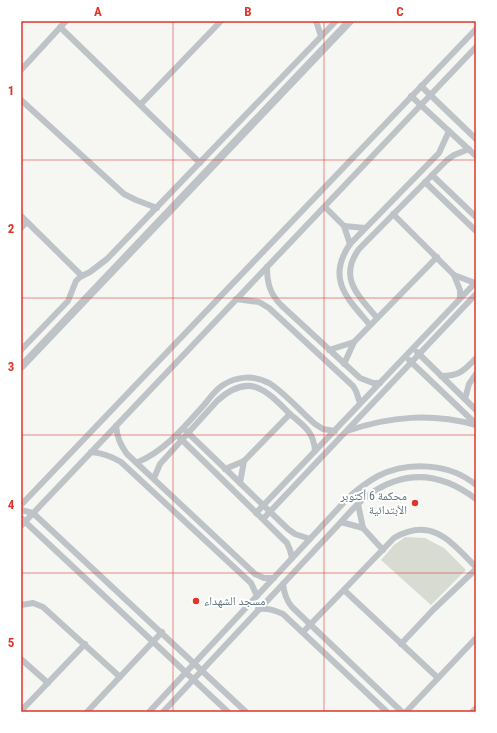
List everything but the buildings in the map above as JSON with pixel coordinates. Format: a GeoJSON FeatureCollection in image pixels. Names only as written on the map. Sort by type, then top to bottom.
{"type":"FeatureCollection","features":[{"type":"Feature","properties":{"kind":"street"},"geometry":{"type":"LineString","coordinates":[[21,70],[66,21]]}},
{"type":"Feature","properties":{"kind":"street"},"geometry":{"type":"LineString","coordinates":[[316,21],[321,36]]}},
{"type":"Feature","properties":{"kind":"street"},"geometry":{"type":"LineString","coordinates":[[21,350],[68,301],[76,281],[107,260],[336,21]]}},
{"type":"Feature","properties":{"kind":"street"},"geometry":{"type":"LineString","coordinates":[[21,367],[350,21]]}},
{"type":"Feature","properties":{"kind":"street"},"geometry":{"type":"LineString","coordinates":[[141,104],[220,22]]}},
{"type":"Feature","properties":{"kind":"street"},"geometry":{"type":"LineString","coordinates":[[60,27],[141,104],[200,163]]}},
{"type":"Feature","properties":{"kind":"street"},"geometry":{"type":"LineString","coordinates":[[21,505],[476,28]]}},
{"type":"Feature","properties":{"kind":"street"},"geometry":{"type":"LineString","coordinates":[[228,712],[22,522],[33,513],[476,47]]}},
{"type":"Feature","properties":{"kind":"street"},"geometry":{"type":"LineString","coordinates":[[421,86],[476,139]]}},
{"type":"Feature","properties":{"kind":"street"},"geometry":{"type":"LineString","coordinates":[[412,96],[476,156]]}},
{"type":"Feature","properties":{"kind":"street"},"geometry":{"type":"LineString","coordinates":[[21,100],[124,194],[157,208]]}},
{"type":"Feature","properties":{"kind":"street"},"geometry":{"type":"LineString","coordinates":[[370,325],[343,290],[339,278],[340,265],[344,253],[365,228],[439,153],[449,131]]}},
{"type":"Feature","properties":{"kind":"street"},"geometry":{"type":"LineString","coordinates":[[377,318],[353,287],[350,277],[350,267],[353,257],[359,249],[447,160],[454,155],[469,149]]}},
{"type":"Feature","properties":{"kind":"street"},"geometry":{"type":"LineString","coordinates":[[432,175],[476,217]]}},
{"type":"Feature","properties":{"kind":"street"},"geometry":{"type":"LineString","coordinates":[[425,182],[476,231]]}},
{"type":"Feature","properties":{"kind":"street"},"geometry":{"type":"LineString","coordinates":[[325,206],[344,226],[350,244]]}},
{"type":"Feature","properties":{"kind":"street"},"geometry":{"type":"LineString","coordinates":[[393,214],[454,275],[460,290],[460,298]]}},
{"type":"Feature","properties":{"kind":"street"},"geometry":{"type":"LineString","coordinates":[[21,216],[82,276]]}},
{"type":"Feature","properties":{"kind":"street"},"geometry":{"type":"LineString","coordinates":[[21,228],[27,222]]}},
{"type":"Feature","properties":{"kind":"street"},"geometry":{"type":"LineString","coordinates":[[344,226],[365,228]]}},
{"type":"Feature","properties":{"kind":"street"},"geometry":{"type":"LineString","coordinates":[[344,364],[354,342],[436,258]]}},
{"type":"Feature","properties":{"kind":"street"},"geometry":{"type":"LineString","coordinates":[[267,267],[268,286],[276,300],[355,374],[366,381],[380,383]]}},
{"type":"Feature","properties":{"kind":"street"},"geometry":{"type":"LineString","coordinates":[[256,513],[475,282],[454,275]]}},
{"type":"Feature","properties":{"kind":"street"},"geometry":{"type":"LineString","coordinates":[[263,519],[476,294]]}},
{"type":"Feature","properties":{"kind":"street"},"geometry":{"type":"LineString","coordinates":[[236,300],[253,300],[264,304],[348,381],[356,391],[360,403]]}},
{"type":"Feature","properties":{"kind":"street"},"geometry":{"type":"LineString","coordinates":[[329,350],[354,342]]}},
{"type":"Feature","properties":{"kind":"street"},"geometry":{"type":"LineString","coordinates":[[413,348],[476,410]]}},
{"type":"Feature","properties":{"kind":"street"},"geometry":{"type":"LineString","coordinates":[[405,356],[476,424]]}},
{"type":"Feature","properties":{"kind":"street"},"geometry":{"type":"LineString","coordinates":[[441,376],[457,374],[464,370],[476,358]]}},
{"type":"Feature","properties":{"kind":"street"},"geometry":{"type":"LineString","coordinates":[[348,381],[355,374]]}},
{"type":"Feature","properties":{"kind":"street"},"geometry":{"type":"LineString","coordinates":[[465,399],[469,384],[476,374]]}},
{"type":"Feature","properties":{"kind":"street"},"geometry":{"type":"LineString","coordinates":[[138,462],[160,451],[222,386],[238,379],[249,377],[269,383],[315,424],[323,429],[335,431]]}},
{"type":"Feature","properties":{"kind":"street"},"geometry":{"type":"LineString","coordinates":[[154,478],[160,464],[217,401],[226,393],[235,388],[245,386],[255,387],[272,396],[308,430],[314,440],[315,451]]}},
{"type":"Feature","properties":{"kind":"street"},"geometry":{"type":"LineString","coordinates":[[225,469],[244,461],[290,414]]}},
{"type":"Feature","properties":{"kind":"street"},"geometry":{"type":"LineString","coordinates":[[346,432],[384,420],[404,418],[444,418],[476,424]]}},
{"type":"Feature","properties":{"kind":"street"},"geometry":{"type":"LineString","coordinates":[[308,430],[314,430],[315,424]]}},
{"type":"Feature","properties":{"kind":"street"},"geometry":{"type":"LineString","coordinates":[[116,426],[117,436],[121,446],[127,454],[138,462],[249,568],[259,576],[274,578]]}},
{"type":"Feature","properties":{"kind":"street"},"geometry":{"type":"LineString","coordinates":[[183,428],[270,512],[295,534],[310,539]]}},
{"type":"Feature","properties":{"kind":"street"},"geometry":{"type":"LineString","coordinates":[[176,435],[287,543],[292,558]]}},
{"type":"Feature","properties":{"kind":"street"},"geometry":{"type":"LineString","coordinates":[[91,452],[112,456],[121,462],[251,583],[257,596]]}},
{"type":"Feature","properties":{"kind":"street"},"geometry":{"type":"LineString","coordinates":[[121,462],[119,460],[120,454],[125,452],[127,454]]}},
{"type":"Feature","properties":{"kind":"street"},"geometry":{"type":"LineString","coordinates":[[240,483],[244,461]]}},
{"type":"Feature","properties":{"kind":"street"},"geometry":{"type":"LineString","coordinates":[[149,712],[348,498],[362,486],[378,476],[396,469],[414,467],[449,470],[463,476],[476,485]]}},
{"type":"Feature","properties":{"kind":"street"},"geometry":{"type":"LineString","coordinates":[[163,712],[258,609],[368,495],[383,486],[398,480],[415,477],[448,481],[476,499]]}},
{"type":"Feature","properties":{"kind":"street"},"geometry":{"type":"LineString","coordinates":[[358,504],[362,528]]}},
{"type":"Feature","properties":{"kind":"street"},"geometry":{"type":"LineString","coordinates":[[21,510],[33,513],[246,712]]}},
{"type":"Feature","properties":{"kind":"street"},"geometry":{"type":"LineString","coordinates":[[341,522],[362,528],[383,550]]}},
{"type":"Feature","properties":{"kind":"street"},"geometry":{"type":"LineString","coordinates":[[303,632],[394,538],[403,533],[418,530],[433,531],[454,544],[476,568],[401,644]]}},
{"type":"Feature","properties":{"kind":"street"},"geometry":{"type":"LineString","coordinates":[[243,576],[250,575],[249,568]]}},
{"type":"Feature","properties":{"kind":"street"},"geometry":{"type":"LineString","coordinates":[[283,584],[286,600],[292,607],[402,712]]}},
{"type":"Feature","properties":{"kind":"street"},"geometry":{"type":"LineString","coordinates":[[344,590],[438,678]]}},
{"type":"Feature","properties":{"kind":"street"},"geometry":{"type":"LineString","coordinates":[[21,605],[33,604],[43,607],[120,677]]}},
{"type":"Feature","properties":{"kind":"street"},"geometry":{"type":"LineString","coordinates":[[258,609],[267,608],[283,614],[387,712]]}},
{"type":"Feature","properties":{"kind":"street"},"geometry":{"type":"LineString","coordinates":[[87,712],[162,632]]}},
{"type":"Feature","properties":{"kind":"street"},"geometry":{"type":"LineString","coordinates":[[406,712],[476,638]]}},
{"type":"Feature","properties":{"kind":"street"},"geometry":{"type":"LineString","coordinates":[[21,711],[85,644]]}},
{"type":"Feature","properties":{"kind":"street"},"geometry":{"type":"LineString","coordinates":[[21,659],[48,683]]}},
{"type":"Feature","properties":{"kind":"street"},"geometry":{"type":"LineString","coordinates":[[472,712],[476,708]]}},
{"type":"Feature","properties":{"kind":"shaded area"},"geometry":{"type":"Polygon","coordinates":[[[405,537],[425,538],[444,548],[466,570],[431,605],[381,560],[394,545],[405,537]]]}},
{"type":"Feature","properties":{"kind":"place","name":"محكمة 6 أكتوبر الأبتدائية"},"geometry":{"type":"Point","coordinates":[415,503]}},
{"type":"Feature","properties":{"kind":"place","name":"مسجد الشهداء"},"geometry":{"type":"Point","coordinates":[196,601]}}]}
